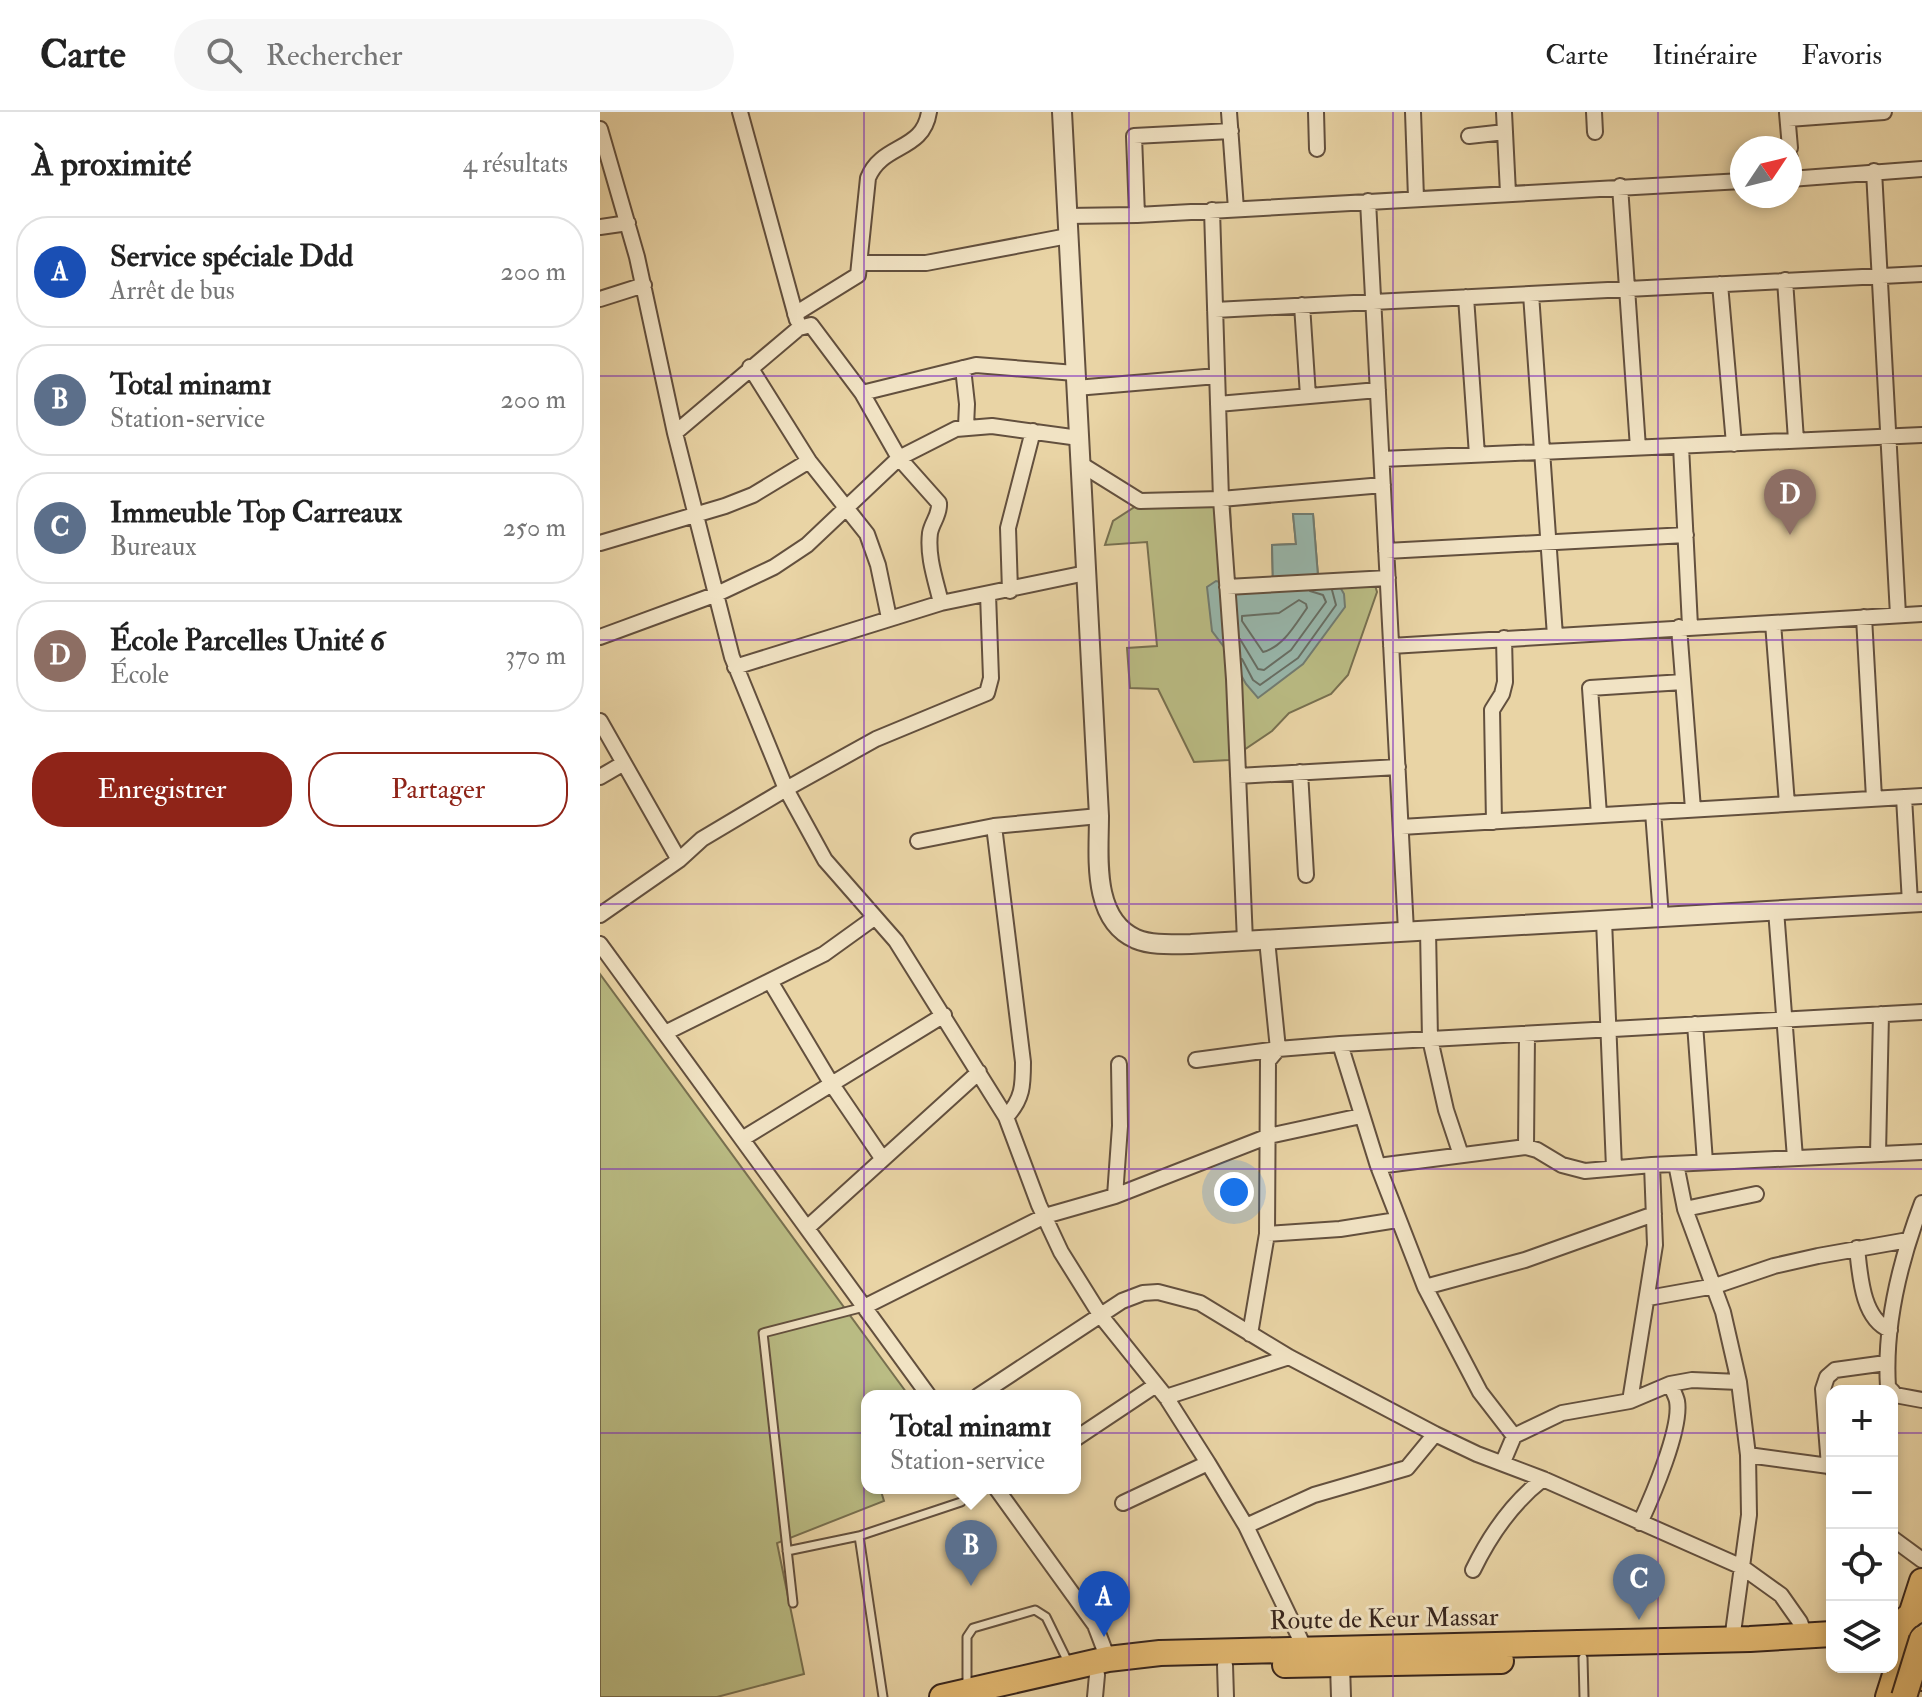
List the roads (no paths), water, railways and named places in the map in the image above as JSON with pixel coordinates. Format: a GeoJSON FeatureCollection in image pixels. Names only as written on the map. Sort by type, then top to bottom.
{"type":"FeatureCollection","features":[{"type":"Feature","properties":{"kind":"main road"},"geometry":{"type":"LineString","coordinates":[[1898,1636],[1922,1581]]}},
{"type":"Feature","properties":{"kind":"main road","name":"Route de Keur Massar"},"geometry":{"type":"LineString","coordinates":[[942,1697],[1071,1667],[1100,1677],[1160,1653],[1732,1640],[1826,1635]]}},
{"type":"Feature","properties":{"kind":"main road"},"geometry":{"type":"LineString","coordinates":[[1894,1695],[1922,1639]]}},
{"type":"Feature","properties":{"kind":"main road","name":"Route de Keur Massar"},"geometry":{"type":"LineString","coordinates":[[1010,1697],[1161,1666],[1340,1665],[1770,1652],[1826,1647]]}},
{"type":"Feature","properties":{"kind":"main road"},"geometry":{"type":"LineString","coordinates":[[1898,1662],[1922,1678]]}},
{"type":"Feature","properties":{"kind":"main road"},"geometry":{"type":"LineString","coordinates":[[1893,1673],[1894,1695]]}},
{"type":"Feature","properties":{"kind":"street"},"geometry":{"type":"LineString","coordinates":[[740,112],[797,321]]}},
{"type":"Feature","properties":{"kind":"street"},"geometry":{"type":"LineString","coordinates":[[675,433],[797,321],[858,275],[868,178],[872,168],[892,151],[921,134],[929,112]]}},
{"type":"Feature","properties":{"kind":"street"},"geometry":{"type":"LineString","coordinates":[[1062,112],[1103,898],[1109,913],[1125,932],[1139,940],[1164,944],[1916,903],[1904,797]]}},
{"type":"Feature","properties":{"kind":"street"},"geometry":{"type":"LineString","coordinates":[[1229,112],[1236,209]]}},
{"type":"Feature","properties":{"kind":"street"},"geometry":{"type":"LineString","coordinates":[[1316,112],[1317,149]]}},
{"type":"Feature","properties":{"kind":"street"},"geometry":{"type":"LineString","coordinates":[[1413,112],[1416,198]]}},
{"type":"Feature","properties":{"kind":"street"},"geometry":{"type":"LineString","coordinates":[[1504,112],[1508,193]]}},
{"type":"Feature","properties":{"kind":"street"},"geometry":{"type":"LineString","coordinates":[[1594,112],[1595,132]]}},
{"type":"Feature","properties":{"kind":"street"},"geometry":{"type":"LineString","coordinates":[[1789,136],[1788,116],[1881,112]]}},
{"type":"Feature","properties":{"kind":"street"},"geometry":{"type":"LineString","coordinates":[[1137,215],[1134,136],[1231,131]]}},
{"type":"Feature","properties":{"kind":"street"},"geometry":{"type":"LineString","coordinates":[[1469,136],[1505,132]]}},
{"type":"Feature","properties":{"kind":"street"},"geometry":{"type":"LineString","coordinates":[[601,134],[644,285],[675,433],[735,667],[786,789],[825,860],[896,941],[979,1072],[1006,1117],[1061,1252],[1101,1316],[1166,1397],[1208,1463],[1246,1526],[1305,1649]]}},
{"type":"Feature","properties":{"kind":"street"},"geometry":{"type":"LineString","coordinates":[[1802,178],[1922,169]]}},
{"type":"Feature","properties":{"kind":"street"},"geometry":{"type":"LineString","coordinates":[[1874,171],[1898,615]]}},
{"type":"Feature","properties":{"kind":"street"},"geometry":{"type":"LineString","coordinates":[[1067,216],[1137,215],[1730,181]]}},
{"type":"Feature","properties":{"kind":"street"},"geometry":{"type":"LineString","coordinates":[[1620,186],[1638,448]]}},
{"type":"Feature","properties":{"kind":"street"},"geometry":{"type":"LineString","coordinates":[[1368,201],[1406,931]]}},
{"type":"Feature","properties":{"kind":"street"},"geometry":{"type":"LineString","coordinates":[[1212,210],[1221,499],[1245,941]]}},
{"type":"Feature","properties":{"kind":"street"},"geometry":{"type":"LineString","coordinates":[[600,227],[628,223]]}},
{"type":"Feature","properties":{"kind":"street"},"geometry":{"type":"LineString","coordinates":[[860,263],[926,263],[1068,236]]}},
{"type":"Feature","properties":{"kind":"street"},"geometry":{"type":"LineString","coordinates":[[1215,310],[1922,274]]}},
{"type":"Feature","properties":{"kind":"street"},"geometry":{"type":"LineString","coordinates":[[1785,280],[1796,440]]}},
{"type":"Feature","properties":{"kind":"street"},"geometry":{"type":"LineString","coordinates":[[1720,284],[1734,444]]}},
{"type":"Feature","properties":{"kind":"street"},"geometry":{"type":"LineString","coordinates":[[600,299],[644,285]]}},
{"type":"Feature","properties":{"kind":"street"},"geometry":{"type":"LineString","coordinates":[[1531,294],[1555,636]]}},
{"type":"Feature","properties":{"kind":"street"},"geometry":{"type":"LineString","coordinates":[[1466,297],[1477,455]]}},
{"type":"Feature","properties":{"kind":"street"},"geometry":{"type":"LineString","coordinates":[[1302,305],[1308,396]]}},
{"type":"Feature","properties":{"kind":"street"},"geometry":{"type":"LineString","coordinates":[[797,321],[813,327],[862,393],[899,458],[939,503],[929,548],[941,603]]}},
{"type":"Feature","properties":{"kind":"street"},"geometry":{"type":"LineString","coordinates":[[862,393],[976,365],[1076,380],[1217,376]]}},
{"type":"Feature","properties":{"kind":"street"},"geometry":{"type":"LineString","coordinates":[[750,367],[809,461],[872,546],[889,618]]}},
{"type":"Feature","properties":{"kind":"street"},"geometry":{"type":"LineString","coordinates":[[963,368],[966,427]]}},
{"type":"Feature","properties":{"kind":"street"},"geometry":{"type":"LineString","coordinates":[[1218,404],[1378,390]]}},
{"type":"Feature","properties":{"kind":"street"},"geometry":{"type":"LineString","coordinates":[[600,637],[717,594],[774,567],[807,545],[899,458],[956,429],[992,426],[1079,438]]}},
{"type":"Feature","properties":{"kind":"street"},"geometry":{"type":"LineString","coordinates":[[1010,591],[1008,528],[1033,431]]}},
{"type":"Feature","properties":{"kind":"street"},"geometry":{"type":"LineString","coordinates":[[1382,459],[1922,435]]}},
{"type":"Feature","properties":{"kind":"street"},"geometry":{"type":"LineString","coordinates":[[1681,446],[1686,535],[1683,682],[1693,809]]}},
{"type":"Feature","properties":{"kind":"street"},"geometry":{"type":"LineString","coordinates":[[600,542],[725,506],[753,495],[809,461]]}},
{"type":"Feature","properties":{"kind":"street"},"geometry":{"type":"LineString","coordinates":[[1079,463],[1140,501],[1221,499],[1383,485]]}},
{"type":"Feature","properties":{"kind":"street"},"geometry":{"type":"LineString","coordinates":[[1386,551],[1686,535]]}},
{"type":"Feature","properties":{"kind":"street"},"geometry":{"type":"LineString","coordinates":[[735,667],[941,603],[1086,573]]}},
{"type":"Feature","properties":{"kind":"street"},"geometry":{"type":"LineString","coordinates":[[1227,587],[1388,578]]}},
{"type":"Feature","properties":{"kind":"street"},"geometry":{"type":"LineString","coordinates":[[600,915],[679,860],[702,839],[786,789],[876,739],[987,693],[991,678],[988,594]]}},
{"type":"Feature","properties":{"kind":"street"},"geometry":{"type":"LineString","coordinates":[[1391,646],[1922,614]]}},
{"type":"Feature","properties":{"kind":"street"},"geometry":{"type":"LineString","coordinates":[[1864,617],[1874,798]]}},
{"type":"Feature","properties":{"kind":"street"},"geometry":{"type":"LineString","coordinates":[[1773,623],[1787,804]]}},
{"type":"Feature","properties":{"kind":"street"},"geometry":{"type":"LineString","coordinates":[[1494,822],[1492,710],[1505,682],[1504,638]]}},
{"type":"Feature","properties":{"kind":"street"},"geometry":{"type":"LineString","coordinates":[[1599,815],[1590,688],[1683,682]]}},
{"type":"Feature","properties":{"kind":"street"},"geometry":{"type":"LineString","coordinates":[[600,721],[679,860]]}},
{"type":"Feature","properties":{"kind":"street"},"geometry":{"type":"LineString","coordinates":[[600,777],[624,763]]}},
{"type":"Feature","properties":{"kind":"street"},"geometry":{"type":"LineString","coordinates":[[1238,776],[1398,767]]}},
{"type":"Feature","properties":{"kind":"street"},"geometry":{"type":"LineString","coordinates":[[1300,772],[1306,875]]}},
{"type":"Feature","properties":{"kind":"street"},"geometry":{"type":"LineString","coordinates":[[1401,827],[1922,796]]}},
{"type":"Feature","properties":{"kind":"street"},"geometry":{"type":"LineString","coordinates":[[1653,812],[1661,917]]}},
{"type":"Feature","properties":{"kind":"street"},"geometry":{"type":"LineString","coordinates":[[918,841],[994,826],[1099,816]]}},
{"type":"Feature","properties":{"kind":"street"},"geometry":{"type":"LineString","coordinates":[[994,826],[1023,1062],[1023,1090],[1018,1104],[1006,1117]]}},
{"type":"Feature","properties":{"kind":"street"},"geometry":{"type":"LineString","coordinates":[[1776,910],[1795,1158]]}},
{"type":"Feature","properties":{"kind":"street"},"geometry":{"type":"LineString","coordinates":[[665,1033],[824,954],[874,918]]}},
{"type":"Feature","properties":{"kind":"street"},"geometry":{"type":"LineString","coordinates":[[1604,920],[1614,1168]]}},
{"type":"Feature","properties":{"kind":"street"},"geometry":{"type":"LineString","coordinates":[[1428,930],[1430,1039],[1446,1110],[1461,1155]]}},
{"type":"Feature","properties":{"kind":"street"},"geometry":{"type":"LineString","coordinates":[[1250,1334],[1267,1234],[1268,1061],[1278,1049],[1267,940]]}},
{"type":"Feature","properties":{"kind":"street"},"geometry":{"type":"LineString","coordinates":[[600,944],[925,1390]]}},
{"type":"Feature","properties":{"kind":"street"},"geometry":{"type":"LineString","coordinates":[[770,981],[831,1083],[882,1158]]}},
{"type":"Feature","properties":{"kind":"street"},"geometry":{"type":"LineString","coordinates":[[1196,1060],[1340,1044],[1922,1012]]}},
{"type":"Feature","properties":{"kind":"street"},"geometry":{"type":"LineString","coordinates":[[1878,1154],[1881,1014]]}},
{"type":"Feature","properties":{"kind":"street"},"geometry":{"type":"LineString","coordinates":[[742,1139],[944,1015]]}},
{"type":"Feature","properties":{"kind":"street"},"geometry":{"type":"LineString","coordinates":[[1695,1024],[1705,1162]]}},
{"type":"Feature","properties":{"kind":"street"},"geometry":{"type":"LineString","coordinates":[[1526,1147],[1527,1034]]}},
{"type":"Feature","properties":{"kind":"street"},"geometry":{"type":"LineString","coordinates":[[1340,1044],[1378,1166],[1425,1287],[1480,1392],[1514,1436]]}},
{"type":"Feature","properties":{"kind":"street"},"geometry":{"type":"LineString","coordinates":[[1115,1196],[1120,1126],[1119,1064]]}},
{"type":"Feature","properties":{"kind":"street"},"geometry":{"type":"LineString","coordinates":[[807,1228],[979,1072]]}},
{"type":"Feature","properties":{"kind":"street"},"geometry":{"type":"LineString","coordinates":[[864,1307],[1045,1216],[1115,1196],[1269,1136],[1361,1116]]}},
{"type":"Feature","properties":{"kind":"street"},"geometry":{"type":"LineString","coordinates":[[1378,1166],[1526,1147],[1585,1171],[1922,1152]]}},
{"type":"Feature","properties":{"kind":"street"},"geometry":{"type":"LineString","coordinates":[[1676,1164],[1685,1209],[1715,1286],[1739,1382],[1748,1455],[1749,1515],[1732,1640]]}},
{"type":"Feature","properties":{"kind":"street"},"geometry":{"type":"LineString","coordinates":[[1630,1401],[1655,1245],[1652,1165]]}},
{"type":"Feature","properties":{"kind":"street"},"geometry":{"type":"LineString","coordinates":[[1685,1209],[1756,1194]]}},
{"type":"Feature","properties":{"kind":"street"},"geometry":{"type":"LineString","coordinates":[[1888,1385],[1886,1363],[1892,1308],[1908,1240],[1922,1203]]}},
{"type":"Feature","properties":{"kind":"street"},"geometry":{"type":"LineString","coordinates":[[1425,1287],[1525,1260],[1654,1214]]}},
{"type":"Feature","properties":{"kind":"street"},"geometry":{"type":"LineString","coordinates":[[1267,1234],[1340,1229],[1397,1220]]}},
{"type":"Feature","properties":{"kind":"street"},"geometry":{"type":"LineString","coordinates":[[1648,1298],[1715,1286],[1774,1266],[1908,1240]]}},
{"type":"Feature","properties":{"kind":"street"},"geometry":{"type":"LineString","coordinates":[[1857,1248],[1860,1277],[1872,1315],[1879,1326],[1890,1330]]}},
{"type":"Feature","properties":{"kind":"street"},"geometry":{"type":"LineString","coordinates":[[987,1390],[1130,1297],[1158,1292],[1200,1303],[1289,1357],[1435,1434],[1742,1567],[1781,1595],[1800,1622],[1806,1637]]}},
{"type":"Feature","properties":{"kind":"street"},"geometry":{"type":"LineString","coordinates":[[1166,1397],[1289,1357]]}},
{"type":"Feature","properties":{"kind":"street"},"geometry":{"type":"LineString","coordinates":[[1829,1457],[1823,1389],[1827,1377],[1835,1370],[1886,1363]]}},
{"type":"Feature","properties":{"kind":"street"},"geometry":{"type":"LineString","coordinates":[[1503,1462],[1514,1436],[1562,1413],[1630,1401],[1670,1384],[1692,1380],[1739,1382]]}},
{"type":"Feature","properties":{"kind":"street"},"geometry":{"type":"LineString","coordinates":[[1640,1523],[1674,1429],[1677,1402],[1670,1384]]}},
{"type":"Feature","properties":{"kind":"street"},"geometry":{"type":"LineString","coordinates":[[1081,1435],[1156,1385]]}},
{"type":"Feature","properties":{"kind":"street"},"geometry":{"type":"LineString","coordinates":[[1898,1396],[1922,1400]]}},
{"type":"Feature","properties":{"kind":"street"},"geometry":{"type":"LineString","coordinates":[[1246,1526],[1314,1495],[1407,1468],[1435,1434]]}},
{"type":"Feature","properties":{"kind":"street"},"geometry":{"type":"LineString","coordinates":[[1748,1455],[1826,1467]]}},
{"type":"Feature","properties":{"kind":"street"},"geometry":{"type":"LineString","coordinates":[[1123,1503],[1208,1463]]}},
{"type":"Feature","properties":{"kind":"street"},"geometry":{"type":"LineString","coordinates":[[1473,1570],[1512,1506],[1543,1479]]}},
{"type":"Feature","properties":{"kind":"street"},"geometry":{"type":"LineString","coordinates":[[1003,1494],[1095,1625],[1100,1677]]}},
{"type":"Feature","properties":{"kind":"street"},"geometry":{"type":"LineString","coordinates":[[1898,1542],[1922,1560]]}},
{"type":"Feature","properties":{"kind":"street"},"geometry":{"type":"LineString","coordinates":[[1225,1665],[1226,1697]]}},
{"type":"Feature","properties":{"kind":"street"},"geometry":{"type":"LineString","coordinates":[[1340,1665],[1341,1697]]}},
{"type":"Feature","properties":{"kind":"lane"},"geometry":{"type":"LineString","coordinates":[[793,1603],[763,1333],[864,1307]]}},
{"type":"Feature","properties":{"kind":"lane"},"geometry":{"type":"LineString","coordinates":[[787,1551],[859,1536],[961,1502]]}},
{"type":"Feature","properties":{"kind":"lane"},"geometry":{"type":"LineString","coordinates":[[859,1536],[883,1697]]}},
{"type":"Feature","properties":{"kind":"lane"},"geometry":{"type":"LineString","coordinates":[[967,1690],[969,1632],[973,1628],[1035,1610],[1046,1617],[1071,1667]]}},
{"type":"Feature","properties":{"kind":"lane"},"geometry":{"type":"LineString","coordinates":[[1583,1658],[1584,1697]]}},
{"type":"Feature","properties":{"kind":"water"},"geometry":{"type":"Polygon","coordinates":[[[1293,514],[1313,514],[1318,576],[1334,576],[1344,594],[1345,607],[1303,664],[1258,698],[1212,631],[1207,587],[1216,581],[1233,585],[1273,584],[1272,545],[1296,544],[1293,514]]]}},
{"type":"Feature","properties":{"kind":"place","name":"École Parcelles Unité 6"},"geometry":{"type":"Point","coordinates":[1790,535]}},
{"type":"Feature","properties":{"kind":"place","name":"Total minam1"},"geometry":{"type":"Point","coordinates":[971,1586]}},
{"type":"Feature","properties":{"kind":"place","name":"Immeuble Top Carreaux"},"geometry":{"type":"Point","coordinates":[1639,1620]}},
{"type":"Feature","properties":{"kind":"place","name":"Service spéciale Ddd"},"geometry":{"type":"Point","coordinates":[1104,1637]}}]}
